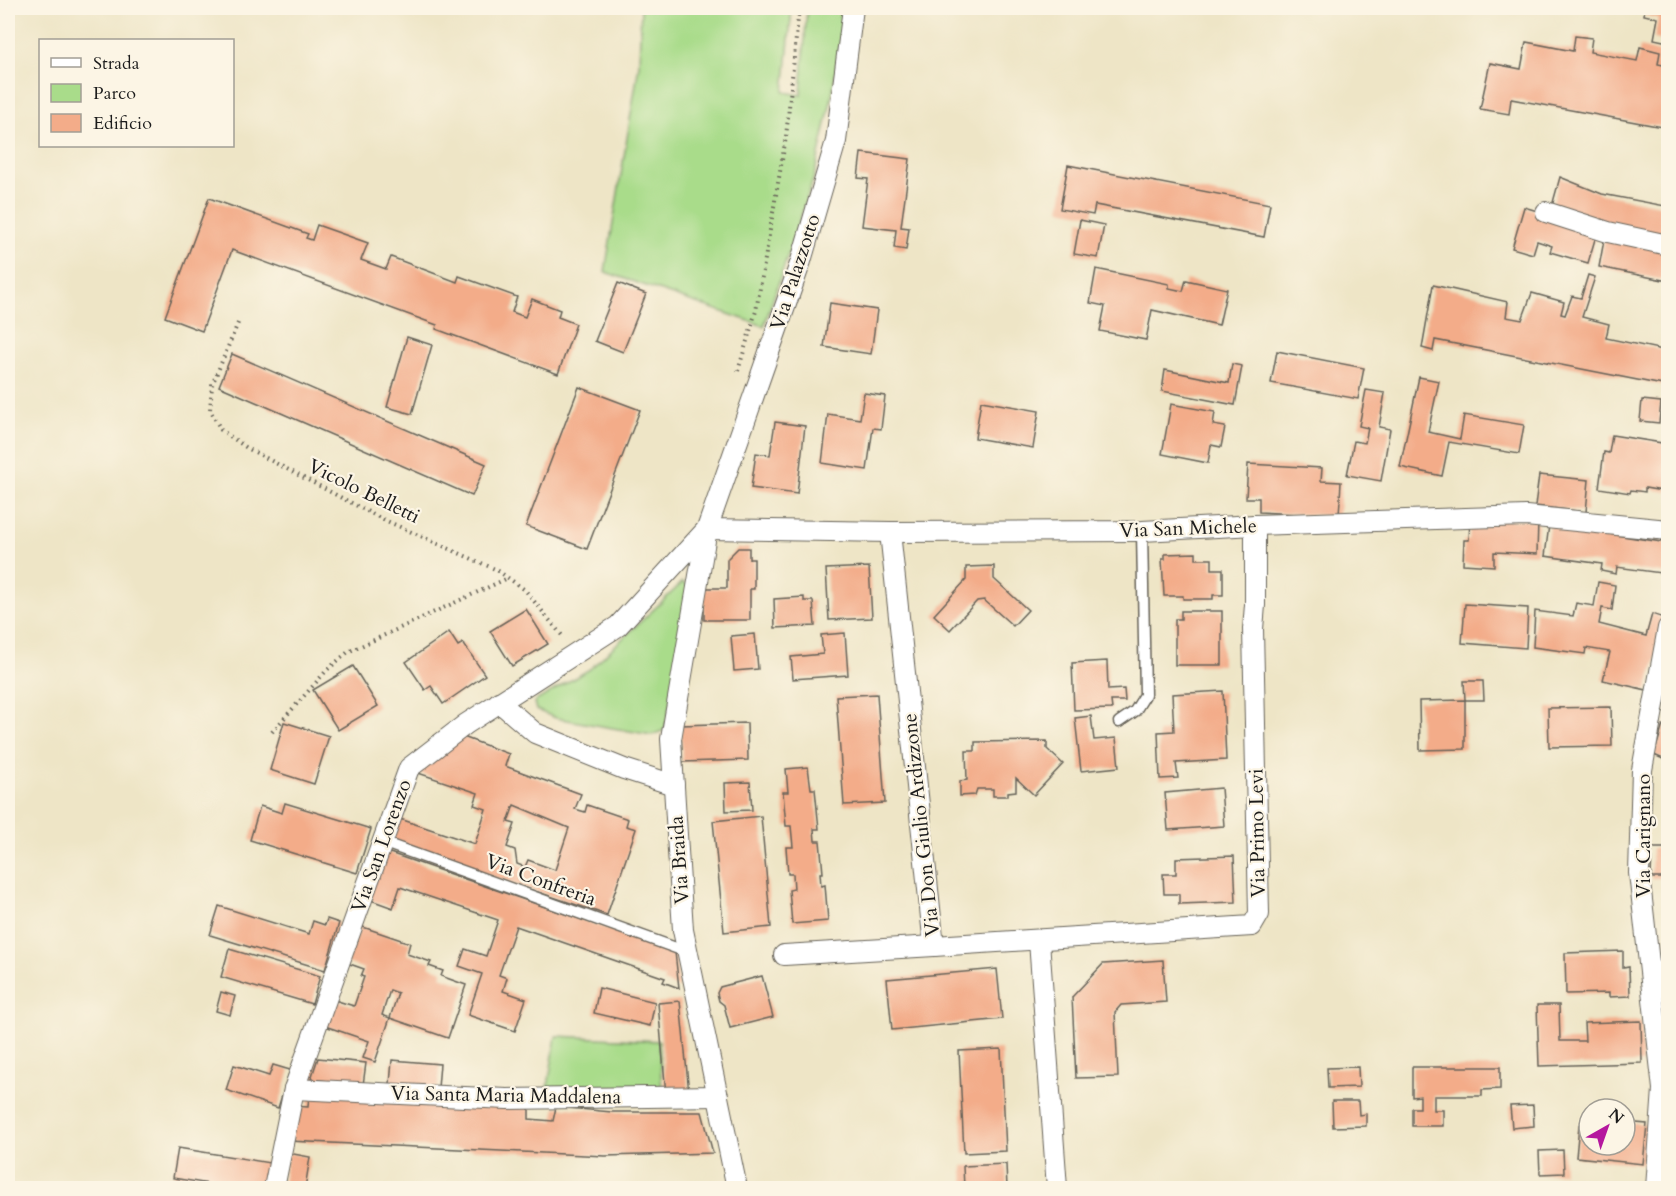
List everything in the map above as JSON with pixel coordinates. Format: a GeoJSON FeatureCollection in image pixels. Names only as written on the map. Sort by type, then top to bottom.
{"type":"FeatureCollection","features":[{"type":"Feature","properties":{"kind":"street","name":"Via Palazzotto"},"geometry":{"type":"LineString","coordinates":[[707,529],[801,261],[836,141],[853,8]]}},
{"type":"Feature","properties":{"kind":"street"},"geometry":{"type":"LineString","coordinates":[[1546,212],[1608,232],[1668,245]]}},
{"type":"Feature","properties":{"kind":"street","name":"Via San Michele"},"geometry":{"type":"LineString","coordinates":[[707,529],[890,532],[1142,531],[1526,516],[1668,530]]}},
{"type":"Feature","properties":{"kind":"street","name":"Via Primo Levi"},"geometry":{"type":"LineString","coordinates":[[1039,941],[1252,926],[1259,914],[1253,629],[1254,525]]}},
{"type":"Feature","properties":{"kind":"street","name":"Via San Lorenzo"},"geometry":{"type":"LineString","coordinates":[[273,1188],[294,1089],[408,768],[466,724],[618,626],[707,529]]}},
{"type":"Feature","properties":{"kind":"street","name":"Via Braida"},"geometry":{"type":"LineString","coordinates":[[707,529],[671,739],[683,930],[738,1188]]}},
{"type":"Feature","properties":{"kind":"street","name":"Via Don Giulio Ardizzone"},"geometry":{"type":"LineString","coordinates":[[890,532],[934,946],[1039,941]]}},
{"type":"Feature","properties":{"kind":"street","name":"Via Carignano"},"geometry":{"type":"LineString","coordinates":[[1656,1188],[1663,1089],[1638,873],[1642,770],[1668,628]]}},
{"type":"Feature","properties":{"kind":"street"},"geometry":{"type":"LineString","coordinates":[[499,702],[535,733],[624,769],[674,785]]}},
{"type":"Feature","properties":{"kind":"street"},"geometry":{"type":"LineString","coordinates":[[1039,941],[1057,1188]]}},
{"type":"Feature","properties":{"kind":"street"},"geometry":{"type":"LineString","coordinates":[[784,955],[934,946]]}},
{"type":"Feature","properties":{"kind":"street","name":"Via Santa Maria Maddalena"},"geometry":{"type":"LineString","coordinates":[[294,1089],[507,1099],[718,1096]]}},
{"type":"Feature","properties":{"kind":"lane"},"geometry":{"type":"LineString","coordinates":[[1119,722],[1134,711],[1145,695],[1142,531]]}},
{"type":"Feature","properties":{"kind":"lane","name":"Via Confreria"},"geometry":{"type":"LineString","coordinates":[[382,842],[687,952]]}},
{"type":"Feature","properties":{"kind":"path"},"geometry":{"type":"LineString","coordinates":[[736,380],[756,311],[784,148],[800,8]]}},
{"type":"Feature","properties":{"kind":"path","name":"Vicolo Belletti"},"geometry":{"type":"LineString","coordinates":[[238,323],[213,385],[210,410],[220,430],[247,448],[380,518],[497,570],[525,590],[575,653]]}},
{"type":"Feature","properties":{"kind":"path"},"geometry":{"type":"LineString","coordinates":[[272,732],[327,670],[348,652],[509,578]]}},
{"type":"Feature","properties":{"kind":"green space"},"geometry":{"type":"Polygon","coordinates":[[[641,8],[792,8],[784,92],[801,95],[807,8],[844,8],[831,101],[814,177],[764,326],[605,272],[639,65],[641,8]]]}},
{"type":"Feature","properties":{"kind":"green space"},"geometry":{"type":"Polygon","coordinates":[[[683,582],[692,590],[665,730],[652,735],[556,718],[536,710],[534,702],[590,669],[683,582]]]}},
{"type":"Feature","properties":{"kind":"green space"},"geometry":{"type":"Polygon","coordinates":[[[556,1036],[659,1041],[662,1093],[547,1093],[556,1036]]]}},
{"type":"Feature","properties":{"kind":"building"},"geometry":{"type":"Polygon","coordinates":[[[1645,8],[1668,8],[1668,42],[1654,39],[1658,18],[1644,15],[1645,8]]]}},
{"type":"Feature","properties":{"kind":"building"},"geometry":{"type":"Polygon","coordinates":[[[1575,36],[1592,38],[1590,52],[1637,61],[1640,47],[1660,52],[1658,64],[1668,66],[1668,128],[1511,99],[1509,114],[1480,109],[1490,63],[1521,69],[1526,42],[1573,51],[1575,36]]]}},
{"type":"Feature","properties":{"kind":"building"},"geometry":{"type":"Polygon","coordinates":[[[861,153],[910,159],[901,227],[909,228],[906,250],[894,248],[896,230],[862,226],[868,179],[858,178],[861,153]]]}},
{"type":"Feature","properties":{"kind":"building"},"geometry":{"type":"Polygon","coordinates":[[[1068,165],[1270,204],[1264,237],[1095,205],[1093,215],[1060,209],[1068,165]]]}},
{"type":"Feature","properties":{"kind":"building"},"geometry":{"type":"Polygon","coordinates":[[[1560,177],[1602,194],[1665,206],[1668,193],[1668,237],[1594,224],[1552,206],[1560,177]]]}},
{"type":"Feature","properties":{"kind":"building"},"geometry":{"type":"Polygon","coordinates":[[[209,198],[308,234],[306,238],[312,240],[317,225],[368,243],[361,260],[386,269],[391,257],[457,282],[459,276],[517,297],[512,312],[525,317],[532,299],[560,310],[558,317],[576,324],[558,374],[436,329],[437,325],[232,250],[202,331],[165,317],[209,198]]]}},
{"type":"Feature","properties":{"kind":"building"},"geometry":{"type":"Polygon","coordinates":[[[1524,207],[1598,229],[1588,263],[1550,252],[1552,246],[1537,241],[1533,254],[1512,248],[1524,207]]]}},
{"type":"Feature","properties":{"kind":"building"},"geometry":{"type":"Polygon","coordinates":[[[1080,220],[1104,225],[1098,258],[1074,254],[1080,220]]]}},
{"type":"Feature","properties":{"kind":"building"},"geometry":{"type":"Polygon","coordinates":[[[1605,235],[1668,248],[1668,281],[1599,267],[1605,235]]]}},
{"type":"Feature","properties":{"kind":"building"},"geometry":{"type":"Polygon","coordinates":[[[1096,269],[1169,284],[1169,288],[1183,291],[1186,280],[1227,289],[1219,325],[1152,310],[1146,340],[1100,331],[1105,306],[1090,303],[1096,269]]]}},
{"type":"Feature","properties":{"kind":"building"},"geometry":{"type":"Polygon","coordinates":[[[1588,275],[1595,277],[1582,317],[1609,324],[1606,338],[1668,351],[1668,386],[1435,340],[1433,351],[1422,348],[1433,285],[1508,302],[1506,317],[1522,320],[1532,293],[1564,302],[1561,314],[1565,315],[1572,296],[1581,298],[1588,275]]]}},
{"type":"Feature","properties":{"kind":"building"},"geometry":{"type":"Polygon","coordinates":[[[618,283],[646,294],[623,352],[595,341],[618,283]]]}},
{"type":"Feature","properties":{"kind":"building"},"geometry":{"type":"Polygon","coordinates":[[[830,303],[877,310],[871,354],[824,347],[830,303]]]}},
{"type":"Feature","properties":{"kind":"building"},"geometry":{"type":"Polygon","coordinates":[[[407,337],[432,345],[412,414],[387,407],[407,337]]]}},
{"type":"Feature","properties":{"kind":"building"},"geometry":{"type":"Polygon","coordinates":[[[1277,351],[1364,368],[1358,399],[1271,383],[1277,351]]]}},
{"type":"Feature","properties":{"kind":"building"},"geometry":{"type":"Polygon","coordinates":[[[232,354],[486,464],[472,496],[219,386],[232,354]]]}},
{"type":"Feature","properties":{"kind":"building"},"geometry":{"type":"Polygon","coordinates":[[[1232,364],[1242,366],[1235,405],[1162,391],[1165,370],[1229,383],[1232,364]]]}},
{"type":"Feature","properties":{"kind":"building"},"geometry":{"type":"Polygon","coordinates":[[[1419,377],[1439,381],[1428,432],[1460,439],[1464,415],[1524,425],[1519,454],[1449,442],[1442,476],[1400,467],[1419,377]]]}},
{"type":"Feature","properties":{"kind":"building"},"geometry":{"type":"Polygon","coordinates":[[[579,387],[640,410],[587,549],[526,526],[579,387]]]}},
{"type":"Feature","properties":{"kind":"building"},"geometry":{"type":"Polygon","coordinates":[[[1366,390],[1385,393],[1379,427],[1390,429],[1381,481],[1347,475],[1354,441],[1365,443],[1368,428],[1359,426],[1366,390]]]}},
{"type":"Feature","properties":{"kind":"building"},"geometry":{"type":"Polygon","coordinates":[[[864,393],[885,396],[881,429],[873,428],[867,470],[822,463],[828,414],[860,419],[864,393]]]}},
{"type":"Feature","properties":{"kind":"building"},"geometry":{"type":"Polygon","coordinates":[[[1642,400],[1661,402],[1659,423],[1640,421],[1642,400]]]}},
{"type":"Feature","properties":{"kind":"building"},"geometry":{"type":"Polygon","coordinates":[[[981,401],[1039,411],[1033,448],[975,438],[981,401]]]}},
{"type":"Feature","properties":{"kind":"building"},"geometry":{"type":"Polygon","coordinates":[[[1171,404],[1215,412],[1213,425],[1225,427],[1221,447],[1211,445],[1208,463],[1162,454],[1171,404]]]}},
{"type":"Feature","properties":{"kind":"building"},"geometry":{"type":"Polygon","coordinates":[[[775,422],[805,426],[797,494],[751,488],[756,453],[770,455],[775,422]]]}},
{"type":"Feature","properties":{"kind":"building"},"geometry":{"type":"Polygon","coordinates":[[[1612,435],[1668,444],[1668,492],[1645,488],[1645,492],[1631,490],[1630,493],[1599,488],[1604,452],[1609,453],[1612,435]]]}},
{"type":"Feature","properties":{"kind":"building"},"geometry":{"type":"Polygon","coordinates":[[[1248,464],[1322,468],[1321,481],[1341,482],[1339,516],[1259,512],[1259,498],[1246,498],[1248,464]]]}},
{"type":"Feature","properties":{"kind":"building"},"geometry":{"type":"Polygon","coordinates":[[[1539,475],[1589,480],[1586,512],[1535,506],[1539,475]]]}},
{"type":"Feature","properties":{"kind":"building"},"geometry":{"type":"Polygon","coordinates":[[[1470,519],[1538,521],[1537,554],[1494,552],[1494,566],[1463,564],[1464,540],[1469,540],[1470,519]]]}},
{"type":"Feature","properties":{"kind":"building"},"geometry":{"type":"Polygon","coordinates":[[[1549,525],[1668,543],[1668,574],[1617,567],[1616,574],[1601,571],[1602,564],[1545,556],[1549,525]]]}},
{"type":"Feature","properties":{"kind":"building"},"geometry":{"type":"Polygon","coordinates":[[[738,548],[749,548],[749,559],[754,559],[754,589],[750,589],[750,620],[704,620],[704,588],[727,588],[727,559],[738,548]]]}},
{"type":"Feature","properties":{"kind":"building"},"geometry":{"type":"Polygon","coordinates":[[[1196,553],[1196,559],[1212,559],[1212,569],[1223,569],[1223,595],[1213,595],[1213,599],[1183,599],[1183,596],[1164,596],[1162,559],[1165,559],[1165,554],[1196,553]]]}},
{"type":"Feature","properties":{"kind":"building"},"geometry":{"type":"Polygon","coordinates":[[[994,566],[994,579],[1028,610],[1013,626],[984,600],[977,601],[950,630],[934,615],[966,580],[966,567],[994,566]]]}},
{"type":"Feature","properties":{"kind":"building"},"geometry":{"type":"Polygon","coordinates":[[[869,567],[872,618],[829,620],[826,569],[869,567]]]}},
{"type":"Feature","properties":{"kind":"building"},"geometry":{"type":"Polygon","coordinates":[[[1598,582],[1615,585],[1612,610],[1602,608],[1599,624],[1646,636],[1652,614],[1667,619],[1647,690],[1603,680],[1610,652],[1586,648],[1585,654],[1533,647],[1535,611],[1573,616],[1576,603],[1594,606],[1598,582]]]}},
{"type":"Feature","properties":{"kind":"building"},"geometry":{"type":"Polygon","coordinates":[[[804,597],[804,601],[813,601],[815,626],[775,628],[774,599],[804,597]]]}},
{"type":"Feature","properties":{"kind":"building"},"geometry":{"type":"Polygon","coordinates":[[[1465,604],[1528,608],[1526,648],[1462,643],[1465,604]]]}},
{"type":"Feature","properties":{"kind":"building"},"geometry":{"type":"Polygon","coordinates":[[[526,609],[548,644],[512,666],[490,631],[526,609]]]}},
{"type":"Feature","properties":{"kind":"building"},"geometry":{"type":"Polygon","coordinates":[[[1181,611],[1222,611],[1222,665],[1175,665],[1175,619],[1181,619],[1181,611]]]}},
{"type":"Feature","properties":{"kind":"building"},"geometry":{"type":"Polygon","coordinates":[[[449,632],[458,646],[463,643],[485,675],[443,704],[431,686],[425,690],[406,662],[449,632]]]}},
{"type":"Feature","properties":{"kind":"building"},"geometry":{"type":"Polygon","coordinates":[[[845,633],[848,675],[793,679],[791,657],[823,654],[821,635],[845,633]]]}},
{"type":"Feature","properties":{"kind":"building"},"geometry":{"type":"Polygon","coordinates":[[[755,634],[758,669],[734,671],[731,636],[755,634]]]}},
{"type":"Feature","properties":{"kind":"building"},"geometry":{"type":"Polygon","coordinates":[[[1107,661],[1108,690],[1124,689],[1125,701],[1111,701],[1112,709],[1074,710],[1072,663],[1107,661]]]}},
{"type":"Feature","properties":{"kind":"building"},"geometry":{"type":"Polygon","coordinates":[[[353,666],[378,706],[338,730],[313,690],[353,666]]]}},
{"type":"Feature","properties":{"kind":"building"},"geometry":{"type":"Polygon","coordinates":[[[1464,681],[1483,681],[1484,700],[1465,700],[1464,681]]]}},
{"type":"Feature","properties":{"kind":"building"},"geometry":{"type":"Polygon","coordinates":[[[1223,691],[1226,760],[1176,763],[1178,778],[1160,779],[1158,732],[1174,731],[1172,694],[1223,691]]]}},
{"type":"Feature","properties":{"kind":"building"},"geometry":{"type":"Polygon","coordinates":[[[877,694],[885,803],[844,805],[836,696],[877,694]]]}},
{"type":"Feature","properties":{"kind":"building"},"geometry":{"type":"Polygon","coordinates":[[[1465,700],[1465,749],[1420,750],[1419,701],[1465,700]]]}},
{"type":"Feature","properties":{"kind":"building"},"geometry":{"type":"Polygon","coordinates":[[[1611,707],[1612,746],[1549,747],[1548,708],[1611,707]]]}},
{"type":"Feature","properties":{"kind":"building"},"geometry":{"type":"Polygon","coordinates":[[[1091,716],[1094,740],[1116,738],[1119,767],[1081,771],[1075,718],[1091,716]]]}},
{"type":"Feature","properties":{"kind":"building"},"geometry":{"type":"Polygon","coordinates":[[[284,722],[329,736],[314,784],[270,770],[284,722]]]}},
{"type":"Feature","properties":{"kind":"building"},"geometry":{"type":"Polygon","coordinates":[[[747,723],[748,760],[682,762],[681,725],[747,723]]]}},
{"type":"Feature","properties":{"kind":"building"},"geometry":{"type":"Polygon","coordinates":[[[1663,725],[1668,727],[1668,761],[1654,755],[1663,725]]]}},
{"type":"Feature","properties":{"kind":"building"},"geometry":{"type":"Polygon","coordinates":[[[455,734],[509,754],[505,766],[581,794],[575,809],[585,812],[587,805],[628,819],[626,826],[636,829],[607,915],[387,842],[394,817],[475,844],[486,809],[474,805],[478,793],[415,772],[455,734]],[[514,805],[508,822],[515,824],[507,847],[515,850],[517,864],[525,867],[528,860],[555,870],[569,828],[514,805]]]}},
{"type":"Feature","properties":{"kind":"building"},"geometry":{"type":"Polygon","coordinates":[[[1047,741],[1047,749],[1063,764],[1034,795],[1016,778],[1016,791],[1008,792],[1008,796],[993,796],[993,789],[977,789],[975,795],[960,796],[960,781],[967,780],[966,751],[975,751],[975,742],[1047,741]]]}},
{"type":"Feature","properties":{"kind":"building"},"geometry":{"type":"Polygon","coordinates":[[[808,767],[811,789],[815,789],[819,829],[814,829],[815,841],[820,841],[823,873],[820,873],[821,886],[825,885],[828,921],[792,924],[789,890],[794,889],[793,874],[788,874],[786,847],[793,847],[791,826],[786,826],[783,792],[788,792],[786,769],[808,767]]]}},
{"type":"Feature","properties":{"kind":"building"},"geometry":{"type":"Polygon","coordinates":[[[750,782],[752,810],[726,811],[725,783],[750,782]]]}},
{"type":"Feature","properties":{"kind":"building"},"geometry":{"type":"Polygon","coordinates":[[[1221,788],[1224,826],[1168,830],[1165,793],[1221,788]]]}},
{"type":"Feature","properties":{"kind":"building"},"geometry":{"type":"Polygon","coordinates":[[[285,803],[371,829],[357,873],[250,840],[260,806],[282,813],[285,803]]]}},
{"type":"Feature","properties":{"kind":"building"},"geometry":{"type":"Polygon","coordinates":[[[761,816],[771,927],[724,932],[713,821],[761,816]]]}},
{"type":"Feature","properties":{"kind":"building"},"geometry":{"type":"Polygon","coordinates":[[[1652,848],[1668,848],[1668,878],[1651,878],[1652,848]]]}},
{"type":"Feature","properties":{"kind":"building"},"geometry":{"type":"Polygon","coordinates":[[[384,851],[675,952],[679,988],[663,982],[665,978],[516,926],[499,975],[507,978],[503,991],[526,999],[515,1031],[468,1015],[482,974],[459,966],[465,949],[486,956],[498,920],[400,887],[393,908],[368,899],[384,851]]]}},
{"type":"Feature","properties":{"kind":"building"},"geometry":{"type":"Polygon","coordinates":[[[1234,856],[1236,902],[1179,904],[1179,894],[1164,894],[1163,874],[1176,874],[1176,858],[1234,856]]]}},
{"type":"Feature","properties":{"kind":"building"},"geometry":{"type":"Polygon","coordinates":[[[219,906],[309,934],[313,921],[325,925],[327,919],[339,923],[325,970],[210,935],[219,906]]]}},
{"type":"Feature","properties":{"kind":"building"},"geometry":{"type":"Polygon","coordinates":[[[360,926],[410,943],[407,954],[431,962],[429,966],[443,971],[441,976],[466,985],[448,1038],[390,1018],[375,1062],[363,1058],[369,1041],[322,1025],[331,999],[354,1006],[364,977],[361,976],[364,969],[347,963],[360,926]],[[390,990],[382,1015],[390,1018],[398,993],[390,990]]]}},
{"type":"Feature","properties":{"kind":"building"},"geometry":{"type":"Polygon","coordinates":[[[229,949],[320,976],[312,1004],[221,977],[229,949]]]}},
{"type":"Feature","properties":{"kind":"building"},"geometry":{"type":"Polygon","coordinates":[[[1623,951],[1623,968],[1629,967],[1630,996],[1609,997],[1609,993],[1566,994],[1565,953],[1623,951]]]}},
{"type":"Feature","properties":{"kind":"building"},"geometry":{"type":"Polygon","coordinates":[[[1163,960],[1166,1002],[1121,1005],[1115,1012],[1118,1077],[1076,1078],[1072,997],[1103,964],[1163,960]]]}},
{"type":"Feature","properties":{"kind":"building"},"geometry":{"type":"Polygon","coordinates":[[[997,969],[1002,1019],[892,1030],[887,979],[997,969]]]}},
{"type":"Feature","properties":{"kind":"building"},"geometry":{"type":"Polygon","coordinates":[[[762,976],[773,1017],[730,1028],[724,1005],[719,1001],[717,993],[720,987],[762,976]]]}},
{"type":"Feature","properties":{"kind":"building"},"geometry":{"type":"Polygon","coordinates":[[[599,988],[655,1002],[650,1026],[594,1013],[599,988]]]}},
{"type":"Feature","properties":{"kind":"building"},"geometry":{"type":"Polygon","coordinates":[[[221,992],[235,996],[230,1015],[216,1011],[221,992]]]}},
{"type":"Feature","properties":{"kind":"building"},"geometry":{"type":"Polygon","coordinates":[[[680,1001],[689,1093],[666,1095],[658,1003],[680,1001]]]}},
{"type":"Feature","properties":{"kind":"building"},"geometry":{"type":"Polygon","coordinates":[[[1537,1005],[1559,1005],[1560,1041],[1585,1041],[1584,1023],[1641,1021],[1642,1063],[1539,1066],[1537,1005]]]}},
{"type":"Feature","properties":{"kind":"building"},"geometry":{"type":"Polygon","coordinates":[[[1001,1049],[1006,1151],[964,1153],[959,1051],[1001,1049]]]}},
{"type":"Feature","properties":{"kind":"building"},"geometry":{"type":"Polygon","coordinates":[[[318,1058],[366,1063],[363,1085],[311,1079],[318,1058]]]}},
{"type":"Feature","properties":{"kind":"building"},"geometry":{"type":"Polygon","coordinates":[[[392,1060],[440,1064],[438,1088],[390,1084],[392,1060]]]}},
{"type":"Feature","properties":{"kind":"building"},"geometry":{"type":"Polygon","coordinates":[[[234,1065],[269,1076],[273,1065],[290,1070],[278,1108],[226,1090],[234,1065]]]}},
{"type":"Feature","properties":{"kind":"building"},"geometry":{"type":"Polygon","coordinates":[[[1358,1067],[1359,1087],[1328,1088],[1327,1068],[1358,1067]]]}},
{"type":"Feature","properties":{"kind":"building"},"geometry":{"type":"Polygon","coordinates":[[[1412,1067],[1500,1067],[1500,1089],[1482,1090],[1482,1096],[1434,1096],[1434,1110],[1443,1110],[1443,1126],[1412,1126],[1412,1108],[1420,1108],[1420,1096],[1412,1097],[1412,1067]]]}},
{"type":"Feature","properties":{"kind":"building"},"geometry":{"type":"Polygon","coordinates":[[[309,1094],[529,1107],[529,1119],[553,1121],[556,1107],[612,1112],[702,1112],[713,1153],[605,1156],[289,1141],[293,1106],[308,1107],[309,1094]]]}},
{"type":"Feature","properties":{"kind":"building"},"geometry":{"type":"Polygon","coordinates":[[[1332,1101],[1358,1101],[1359,1115],[1366,1114],[1366,1126],[1333,1127],[1332,1101]]]}},
{"type":"Feature","properties":{"kind":"building"},"geometry":{"type":"Polygon","coordinates":[[[1533,1105],[1534,1126],[1512,1128],[1510,1106],[1533,1105]]]}},
{"type":"Feature","properties":{"kind":"building"},"geometry":{"type":"Polygon","coordinates":[[[1637,1123],[1647,1124],[1643,1164],[1576,1157],[1577,1146],[1577,1157],[1637,1157],[1637,1123]]]}},
{"type":"Feature","properties":{"kind":"building"},"geometry":{"type":"Polygon","coordinates":[[[178,1148],[270,1163],[265,1188],[233,1188],[173,1178],[178,1148]]]}},
{"type":"Feature","properties":{"kind":"building"},"geometry":{"type":"Polygon","coordinates":[[[1563,1150],[1564,1173],[1540,1174],[1539,1151],[1563,1150]]]}},
{"type":"Feature","properties":{"kind":"building"},"geometry":{"type":"Polygon","coordinates":[[[288,1153],[310,1157],[305,1188],[282,1188],[288,1153]]]}},
{"type":"Feature","properties":{"kind":"building"},"geometry":{"type":"Polygon","coordinates":[[[1006,1164],[1007,1188],[964,1188],[963,1166],[1006,1164]]]}}]}
